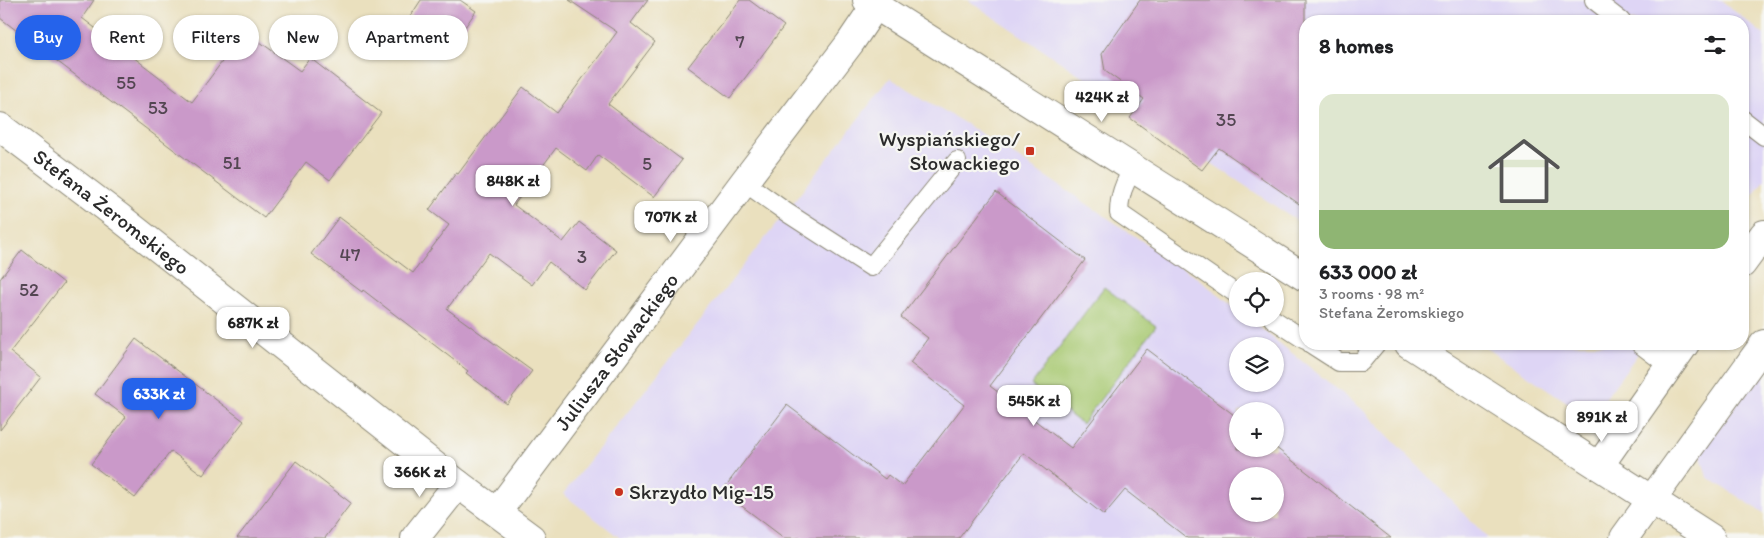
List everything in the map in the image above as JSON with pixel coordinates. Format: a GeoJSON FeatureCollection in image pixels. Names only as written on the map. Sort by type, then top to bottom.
{"type":"FeatureCollection","features":[{"type":"Feature","properties":{"kind":"street"},"geometry":{"type":"LineString","coordinates":[[874,2],[1299,273]]}},
{"type":"Feature","properties":{"kind":"street","name":"Juliusza Słowackiego"},"geometry":{"type":"LineString","coordinates":[[497,512],[850,43],[874,2]]}},
{"type":"Feature","properties":{"kind":"street","name":"Stefana Żeromskiego"},"geometry":{"type":"LineString","coordinates":[[0,127],[119,217],[458,484],[531,538]]}},
{"type":"Feature","properties":{"kind":"street"},"geometry":{"type":"LineString","coordinates":[[1749,254],[1764,234]]}},
{"type":"Feature","properties":{"kind":"street"},"geometry":{"type":"LineString","coordinates":[[1624,538],[1764,344]]}},
{"type":"Feature","properties":{"kind":"street"},"geometry":{"type":"LineString","coordinates":[[1418,350],[1711,538]]}},
{"type":"Feature","properties":{"kind":"street"},"geometry":{"type":"LineString","coordinates":[[1599,466],[1681,350]]}},
{"type":"Feature","properties":{"kind":"street"},"geometry":{"type":"LineString","coordinates":[[415,538],[458,484]]}},
{"type":"Feature","properties":{"kind":"lane"},"geometry":{"type":"LineString","coordinates":[[1594,0],[1613,15]]}},
{"type":"Feature","properties":{"kind":"lane"},"geometry":{"type":"LineString","coordinates":[[1749,125],[1764,136]]}},
{"type":"Feature","properties":{"kind":"lane"},"geometry":{"type":"LineString","coordinates":[[744,182],[786,212],[871,267],[957,161]]}},
{"type":"Feature","properties":{"kind":"lane"},"geometry":{"type":"LineString","coordinates":[[1134,168],[1120,196],[1119,213],[1229,289]]}},
{"type":"Feature","properties":{"kind":"lane"},"geometry":{"type":"LineString","coordinates":[[1284,326],[1299,336]]}},
{"type":"Feature","properties":{"kind":"lane"},"geometry":{"type":"LineString","coordinates":[[1320,350],[1339,362],[1361,362],[1371,350]]}},
{"type":"Feature","properties":{"kind":"lane"},"geometry":{"type":"LineString","coordinates":[[1648,350],[1669,366]]}},
{"type":"Feature","properties":{"kind":"shaded area"},"geometry":{"type":"Polygon","coordinates":[[[968,0],[1721,0],[1739,15],[1299,15],[1299,222],[968,0]]]}},
{"type":"Feature","properties":{"kind":"shaded area"},"geometry":{"type":"Polygon","coordinates":[[[1749,23],[1764,35],[1764,180],[1749,201],[1749,23]]]}},
{"type":"Feature","properties":{"kind":"shaded area"},"geometry":{"type":"Polygon","coordinates":[[[890,78],[979,132],[1199,279],[1229,303],[1229,327],[1259,327],[1272,337],[1229,337],[1229,392],[1284,392],[1284,347],[1362,409],[1488,538],[620,538],[563,494],[890,78]]]}},
{"type":"Feature","properties":{"kind":"shaded area"},"geometry":{"type":"Polygon","coordinates":[[[1489,350],[1641,350],[1591,418],[1489,350]]]}},
{"type":"Feature","properties":{"kind":"shaded area"},"geometry":{"type":"Polygon","coordinates":[[[1764,367],[1764,513],[1707,477],[1700,453],[1764,367]]]}},
{"type":"Feature","properties":{"kind":"green space"},"geometry":{"type":"Polygon","coordinates":[[[1104,287],[1156,326],[1082,424],[1031,385],[1104,287]]]}},
{"type":"Feature","properties":{"kind":"building"},"geometry":{"type":"Polygon","coordinates":[[[0,0],[94,0],[82,18],[91,25],[91,60],[137,60],[192,102],[223,60],[259,60],[259,41],[269,48],[269,60],[285,60],[300,71],[308,60],[313,60],[381,113],[330,180],[306,162],[264,218],[55,60],[81,60],[81,15],[15,15],[15,29],[0,18],[0,0]]]}},
{"type":"Feature","properties":{"kind":"building"},"geometry":{"type":"Polygon","coordinates":[[[421,0],[460,0],[476,11],[468,23],[468,15],[411,15],[421,0]]]}},
{"type":"Feature","properties":{"kind":"building"},"geometry":{"type":"Polygon","coordinates":[[[569,0],[648,0],[631,23],[655,42],[608,104],[682,160],[654,197],[598,155],[587,171],[556,148],[514,205],[563,242],[579,222],[616,250],[585,290],[549,262],[532,285],[489,253],[447,309],[532,371],[507,404],[466,373],[468,371],[363,290],[362,292],[311,254],[339,217],[413,273],[449,225],[429,210],[523,87],[557,113],[617,32],[569,0]]]}},
{"type":"Feature","properties":{"kind":"building"},"geometry":{"type":"Polygon","coordinates":[[[740,0],[749,0],[784,26],[730,98],[688,67],[740,0]]]}},
{"type":"Feature","properties":{"kind":"building"},"geometry":{"type":"Polygon","coordinates":[[[1140,0],[1305,0],[1305,15],[1299,15],[1299,204],[1219,148],[1202,170],[1130,118],[1144,99],[1105,71],[1102,54],[1140,0]]]}},
{"type":"Feature","properties":{"kind":"building"},"geometry":{"type":"Polygon","coordinates":[[[996,192],[1085,260],[990,386],[1071,448],[1147,349],[1229,411],[1229,457],[1284,457],[1284,454],[1391,538],[1187,538],[1125,490],[1104,515],[1024,453],[959,538],[784,538],[722,491],[787,405],[885,479],[888,475],[902,486],[964,405],[910,363],[928,338],[901,317],[996,192]]]}},
{"type":"Feature","properties":{"kind":"building"},"geometry":{"type":"Polygon","coordinates":[[[22,250],[64,283],[10,352],[41,377],[0,430],[0,279],[22,250]]]}},
{"type":"Feature","properties":{"kind":"building"},"geometry":{"type":"Polygon","coordinates":[[[136,339],[244,421],[203,475],[171,451],[135,498],[91,464],[126,417],[95,394],[136,339]]]}},
{"type":"Feature","properties":{"kind":"building"},"geometry":{"type":"Polygon","coordinates":[[[296,461],[351,503],[325,538],[237,538],[296,461]]]}},
{"type":"Feature","properties":{"kind":"place","name":"Wyspiańskiego/ Słowackiego"},"geometry":{"type":"Point","coordinates":[1030,151]}},
{"type":"Feature","properties":{"kind":"place","name":"Skrzydło Mig-15"},"geometry":{"type":"Point","coordinates":[619,492]}}]}
